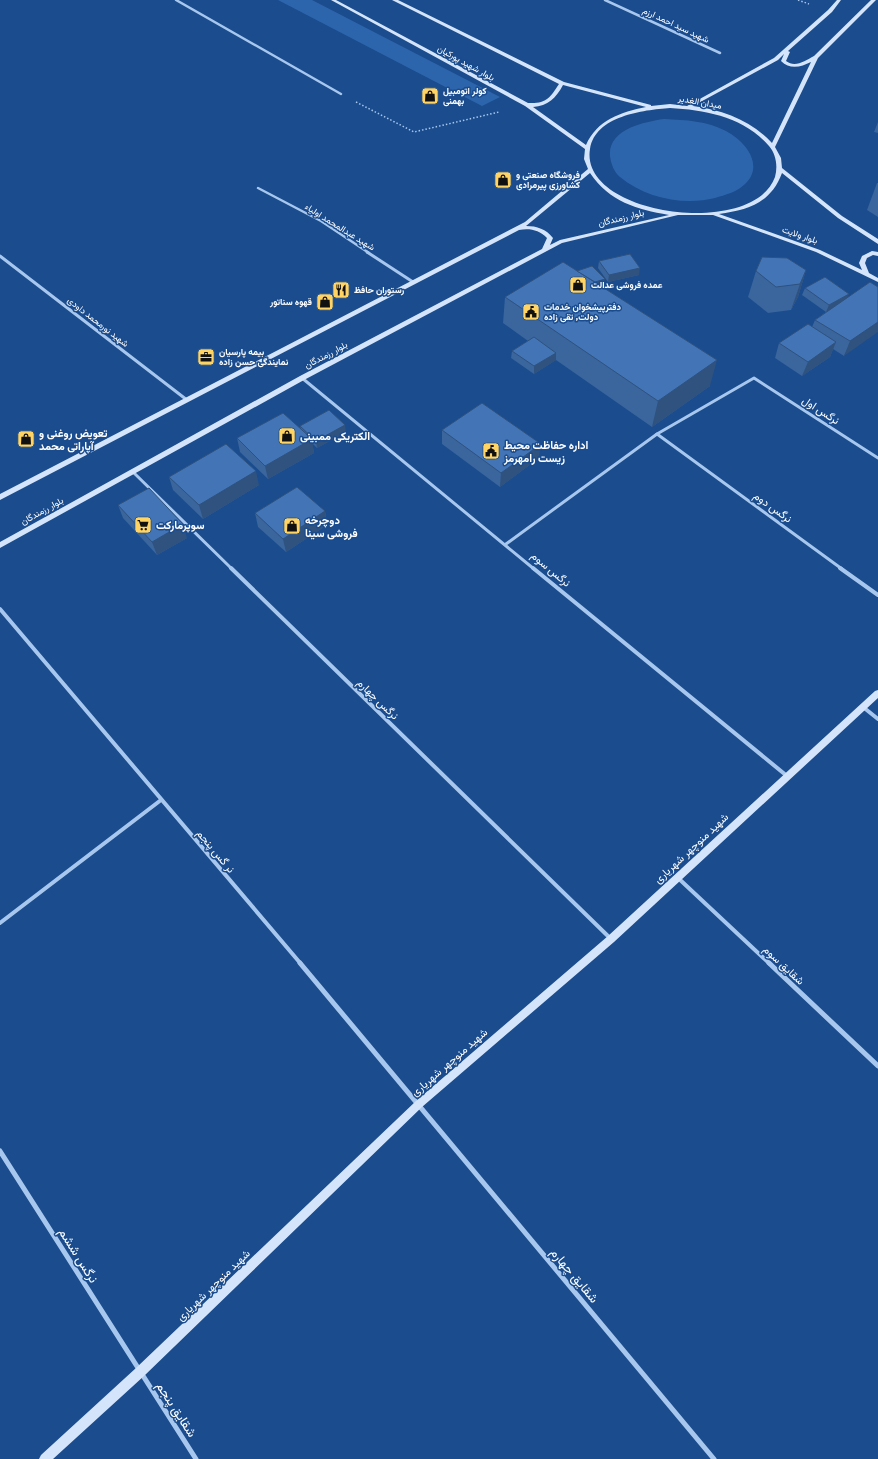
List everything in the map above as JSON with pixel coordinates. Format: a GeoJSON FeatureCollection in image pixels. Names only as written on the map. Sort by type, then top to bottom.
{"type":"FeatureCollection","features":[{"type":"Feature","properties":{"kind":"main road","name":"بلوار شهید پورکیان"},"geometry":{"type":"LineString","coordinates":[[333,0],[527,105],[587,148]]}},
{"type":"Feature","properties":{"kind":"main road"},"geometry":{"type":"LineString","coordinates":[[394,0],[562,84],[652,107]]}},
{"type":"Feature","properties":{"kind":"main road"},"geometry":{"type":"LineString","coordinates":[[688,107],[762,68],[790,48],[830,11],[839,0]]}},
{"type":"Feature","properties":{"kind":"main road"},"geometry":{"type":"LineString","coordinates":[[790,48],[783,61],[787,64],[801,66],[816,57],[874,0]]}},
{"type":"Feature","properties":{"kind":"main road"},"geometry":{"type":"LineString","coordinates":[[773,147],[816,57]]}},
{"type":"Feature","properties":{"kind":"main road"},"geometry":{"type":"LineString","coordinates":[[527,105],[539,105],[550,101],[562,84]]}},
{"type":"Feature","properties":{"kind":"main road","name":"میدان الغدیر"},"geometry":{"type":"LineString","coordinates":[[587,148],[594,134],[608,121],[628,112],[652,107],[688,107],[714,111],[739,120],[759,132],[773,147],[778,158],[780,169]]}},
{"type":"Feature","properties":{"kind":"main road"},"geometry":{"type":"LineString","coordinates":[[587,148],[587,159],[590,170],[602,185],[621,198],[646,209],[675,215],[714,215],[740,209],[762,198],[775,184],[780,169],[840,217],[878,242]]}},
{"type":"Feature","properties":{"kind":"main road"},"geometry":{"type":"LineString","coordinates":[[0,497],[527,222],[590,170]]}},
{"type":"Feature","properties":{"kind":"main road","name":"بلوار رزمندگان"},"geometry":{"type":"LineString","coordinates":[[0,545],[302,378],[560,242],[675,215]]}},
{"type":"Feature","properties":{"kind":"main road","name":"بلوار ولایت"},"geometry":{"type":"LineString","coordinates":[[714,215],[818,251],[878,280]]}},
{"type":"Feature","properties":{"kind":"main road"},"geometry":{"type":"LineString","coordinates":[[516,228],[534,228],[546,233],[550,238],[545,250]]}},
{"type":"Feature","properties":{"kind":"main road"},"geometry":{"type":"LineString","coordinates":[[867,275],[862,263],[864,257],[872,253],[878,254]]}},
{"type":"Feature","properties":{"kind":"main road","name":"شهید منوچهر شهریاری"},"geometry":{"type":"LineString","coordinates":[[45,1459],[140,1372],[418,1104],[611,939],[878,693]]}},
{"type":"Feature","properties":{"kind":"street"},"geometry":{"type":"LineString","coordinates":[[176,0],[341,94]]}},
{"type":"Feature","properties":{"kind":"street","name":"شهید سید احمد ارزم"},"geometry":{"type":"LineString","coordinates":[[604,0],[720,54]]}},
{"type":"Feature","properties":{"kind":"street","name":"شهید عبدالمحمد اولیاء"},"geometry":{"type":"LineString","coordinates":[[258,188],[321,221],[413,282]]}},
{"type":"Feature","properties":{"kind":"street","name":"شهید نورمحمد داودی"},"geometry":{"type":"LineString","coordinates":[[0,256],[187,400]]}},
{"type":"Feature","properties":{"kind":"street","name":"نرگس سوم"},"geometry":{"type":"LineString","coordinates":[[302,378],[787,776]]}},
{"type":"Feature","properties":{"kind":"street","name":"نرگس اول"},"geometry":{"type":"LineString","coordinates":[[657,434],[754,378],[878,458]]}},
{"type":"Feature","properties":{"kind":"street"},"geometry":{"type":"LineString","coordinates":[[506,544],[657,434]]}},
{"type":"Feature","properties":{"kind":"street","name":"نرگس دوم"},"geometry":{"type":"LineString","coordinates":[[657,434],[878,595]]}},
{"type":"Feature","properties":{"kind":"street","name":"نرگس چهارم"},"geometry":{"type":"LineString","coordinates":[[133,472],[611,939]]}},
{"type":"Feature","properties":{"kind":"street","name":"نر گس پنجم"},"geometry":{"type":"LineString","coordinates":[[0,609],[418,1104]]}},
{"type":"Feature","properties":{"kind":"street"},"geometry":{"type":"LineString","coordinates":[[862,707],[878,719]]}},
{"type":"Feature","properties":{"kind":"street"},"geometry":{"type":"LineString","coordinates":[[0,923],[161,800]]}},
{"type":"Feature","properties":{"kind":"street","name":"شقایق سوم"},"geometry":{"type":"LineString","coordinates":[[677,877],[878,1066]]}},
{"type":"Feature","properties":{"kind":"street","name":"شقایق چهارم"},"geometry":{"type":"LineString","coordinates":[[418,1104],[714,1459]]}},
{"type":"Feature","properties":{"kind":"street","name":"نرگس ششم"},"geometry":{"type":"LineString","coordinates":[[0,1151],[140,1372]]}},
{"type":"Feature","properties":{"kind":"street","name":"شقایق پنجم"},"geometry":{"type":"LineString","coordinates":[[140,1372],[196,1459]]}},
{"type":"Feature","properties":{"kind":"path"},"geometry":{"type":"LineString","coordinates":[[341,94],[414,132],[527,105]]}},
{"type":"Feature","properties":{"kind":"shaded area"},"geometry":{"type":"Polygon","coordinates":[[[278,0],[312,0],[500,97],[482,106],[278,0]]]}},
{"type":"Feature","properties":{"kind":"shaded area"},"geometry":{"type":"Polygon","coordinates":[[[664,119],[704,123],[733,135],[746,147],[750,154],[753,162],[751,177],[742,187],[731,193],[715,198],[691,201],[653,195],[630,184],[618,175],[612,165],[610,156],[611,147],[615,139],[629,128],[647,122],[664,119]]]}},
{"type":"Feature","properties":{"kind":"building"},"geometry":{"type":"Polygon","coordinates":[[[630,254],[640,268],[609,275],[599,261],[630,254]]]}},
{"type":"Feature","properties":{"kind":"building"},"geometry":{"type":"Polygon","coordinates":[[[762,257],[787,258],[806,270],[800,284],[776,287],[756,271],[762,257]]]}},
{"type":"Feature","properties":{"kind":"building"},"geometry":{"type":"Polygon","coordinates":[[[563,262],[717,360],[658,401],[505,297],[563,262]]]}},
{"type":"Feature","properties":{"kind":"building"},"geometry":{"type":"Polygon","coordinates":[[[592,266],[605,279],[595,282],[577,271],[592,266]]]}},
{"type":"Feature","properties":{"kind":"building"},"geometry":{"type":"Polygon","coordinates":[[[825,277],[849,294],[829,305],[805,288],[825,277]]]}},
{"type":"Feature","properties":{"kind":"building"},"geometry":{"type":"Polygon","coordinates":[[[870,282],[878,287],[878,322],[850,341],[815,320],[870,282]]]}},
{"type":"Feature","properties":{"kind":"building"},"geometry":{"type":"Polygon","coordinates":[[[808,324],[836,342],[808,362],[779,343],[808,324]]]}},
{"type":"Feature","properties":{"kind":"building"},"geometry":{"type":"Polygon","coordinates":[[[534,337],[556,353],[534,366],[512,351],[534,337]]]}},
{"type":"Feature","properties":{"kind":"building","name":"اداره حفاظت محیط زیست رامهرمز"},"geometry":{"type":"Polygon","coordinates":[[[482,403],[541,444],[501,473],[442,430],[482,403]]]}},
{"type":"Feature","properties":{"kind":"building"},"geometry":{"type":"Polygon","coordinates":[[[329,410],[345,425],[316,441],[300,426],[329,410]]]}},
{"type":"Feature","properties":{"kind":"building"},"geometry":{"type":"Polygon","coordinates":[[[283,413],[312,439],[265,466],[237,438],[283,413]]]}},
{"type":"Feature","properties":{"kind":"building"},"geometry":{"type":"Polygon","coordinates":[[[226,444],[256,471],[199,505],[169,477],[226,444]]]}},
{"type":"Feature","properties":{"kind":"building"},"geometry":{"type":"Polygon","coordinates":[[[297,487],[325,511],[283,539],[255,513],[297,487]]]}},
{"type":"Feature","properties":{"kind":"building"},"geometry":{"type":"Polygon","coordinates":[[[149,488],[183,524],[152,542],[118,505],[149,488]]]}},
{"type":"Feature","properties":{"kind":"place","name":"کولر اتومبیل بهمنی"},"geometry":{"type":"Point","coordinates":[430,96]}},
{"type":"Feature","properties":{"kind":"place","name":"فروشگاه صنعتی و کشاورزی پیرمرادی"},"geometry":{"type":"Point","coordinates":[503,180]}},
{"type":"Feature","properties":{"kind":"place","name":"عمده فروشی عدالت"},"geometry":{"type":"Point","coordinates":[578,285]}},
{"type":"Feature","properties":{"kind":"place","name":"رستوران حافظ"},"geometry":{"type":"Point","coordinates":[341,290]}},
{"type":"Feature","properties":{"kind":"place","name":"قهوه سناتور"},"geometry":{"type":"Point","coordinates":[325,302]}},
{"type":"Feature","properties":{"kind":"place","name":"دفترپیشخوان خدمات دولت, تقی زاده"},"geometry":{"type":"Point","coordinates":[531,312]}},
{"type":"Feature","properties":{"kind":"place","name":"بیمه پارسیان نمایندگی حسن زاده"},"geometry":{"type":"Point","coordinates":[206,357]}},
{"type":"Feature","properties":{"kind":"place","name":"الکتریکی ممبینی"},"geometry":{"type":"Point","coordinates":[287,436]}},
{"type":"Feature","properties":{"kind":"place","name":"تعویض روغنی و آپاراتی محمد"},"geometry":{"type":"Point","coordinates":[26,439]}},
{"type":"Feature","properties":{"kind":"place","name":"اداره حفاظت محیط زیست رامهرمز"},"geometry":{"type":"Point","coordinates":[491,451]}},
{"type":"Feature","properties":{"kind":"place","name":"سوپرمارکت"},"geometry":{"type":"Point","coordinates":[143,525]}},
{"type":"Feature","properties":{"kind":"place","name":"دوچرخه فروشی سینا"},"geometry":{"type":"Point","coordinates":[292,526]}}]}
